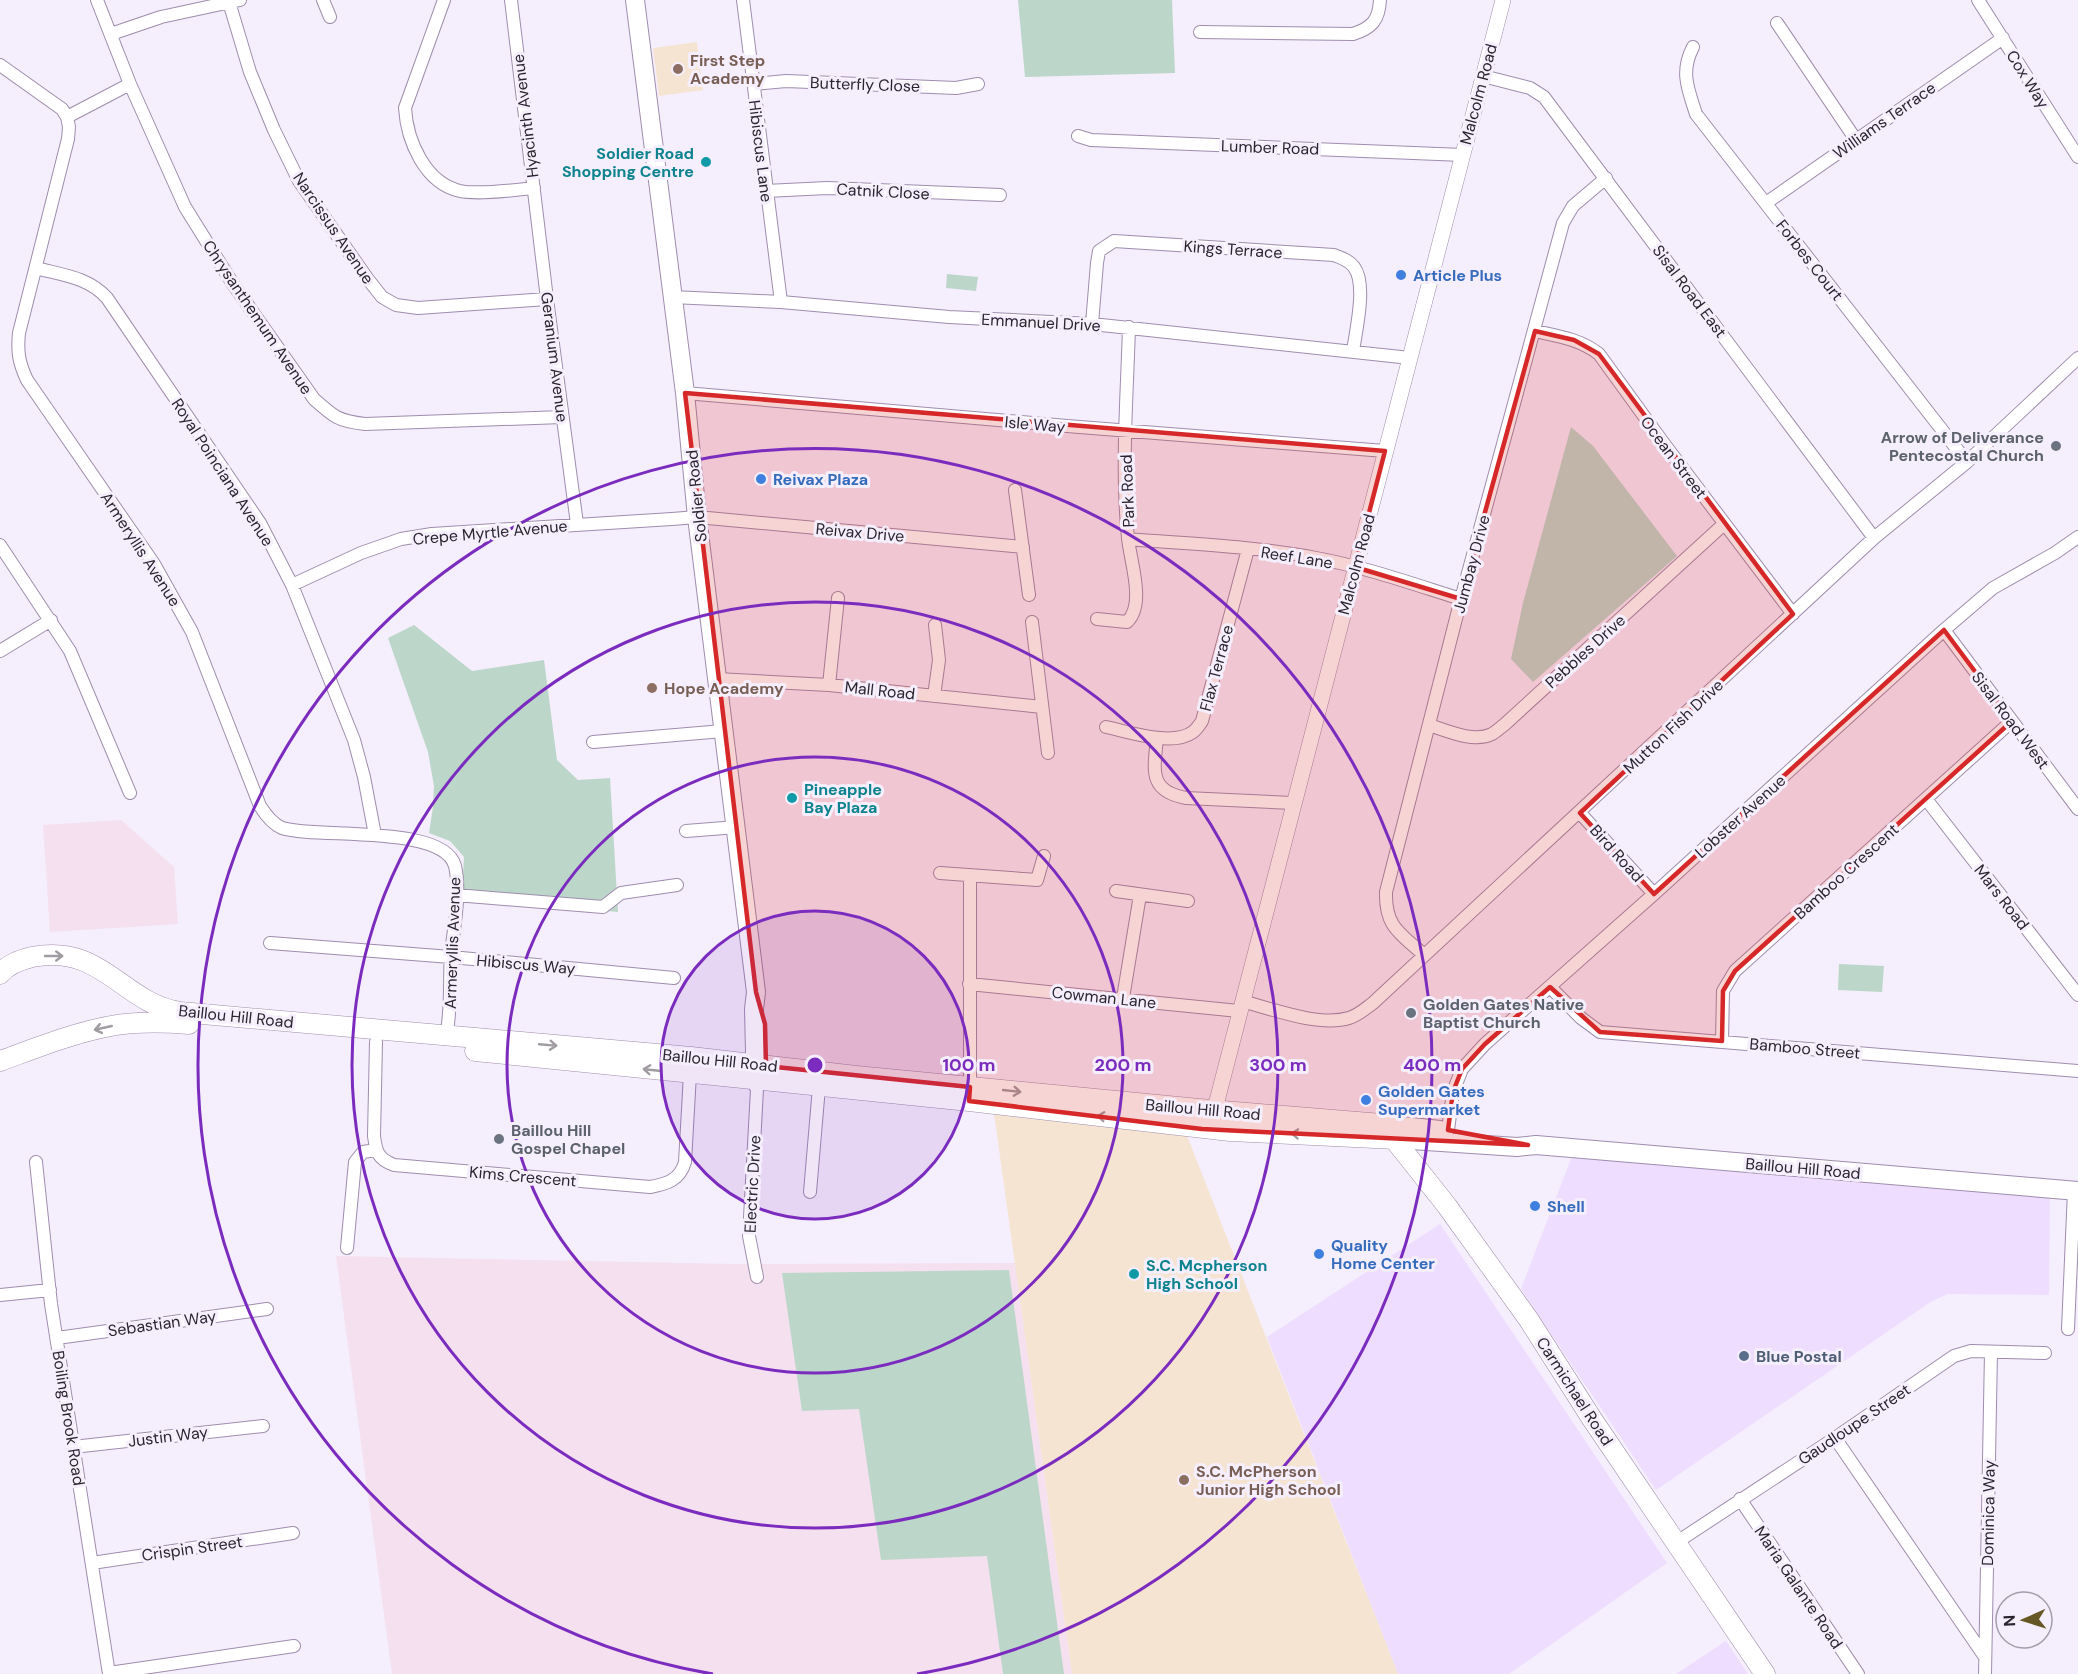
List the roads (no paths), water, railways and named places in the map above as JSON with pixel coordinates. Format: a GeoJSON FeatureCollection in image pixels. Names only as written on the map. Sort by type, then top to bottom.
{"type":"FeatureCollection","features":[{"type":"Feature","properties":{"kind":"main road","name":"Soldier Road"},"geometry":{"type":"LineString","coordinates":[[635,0],[685,393],[697,517],[756,992],[754,1009],[759,1076]]}},
{"type":"Feature","properties":{"kind":"main road","name":"Baillou Hill Road"},"geometry":{"type":"LineString","coordinates":[[0,974],[10,965],[27,958],[68,956],[95,965],[136,994],[162,1007],[180,1012],[691,1057],[759,1076],[819,1087],[970,1094]]}},
{"type":"Feature","properties":{"kind":"main road"},"geometry":{"type":"LineString","coordinates":[[133,1023],[137,1006],[136,994]]}},
{"type":"Feature","properties":{"kind":"main road","name":"Baillou Hill Road"},"geometry":{"type":"LineString","coordinates":[[0,1061],[57,1040],[94,1030],[133,1023],[196,1024],[690,1074],[759,1076],[970,1094],[1212,1120],[1358,1139],[1396,1139],[1517,1147],[1528,1145],[2076,1191]]}},
{"type":"Feature","properties":{"kind":"main road","name":"Baillou Hill Road"},"geometry":{"type":"LineString","coordinates":[[1212,1120],[1382,1124],[1518,1140],[1528,1145]]}},
{"type":"Feature","properties":{"kind":"main road"},"geometry":{"type":"LineString","coordinates":[[1382,1124],[1414,1164]]}},
{"type":"Feature","properties":{"kind":"main road","name":"Carmichael Road"},"geometry":{"type":"LineString","coordinates":[[1358,1139],[1414,1164],[1447,1206],[1529,1320],[1592,1419],[1765,1674]]}},
{"type":"Feature","properties":{"kind":"street","name":"Chrysanthemum Avenue"},"geometry":{"type":"LineString","coordinates":[[97,0],[130,84],[185,207],[232,284],[314,399],[331,414],[345,422],[365,424],[562,417]]}},
{"type":"Feature","properties":{"kind":"street"},"geometry":{"type":"LineString","coordinates":[[324,0],[330,17]]}},
{"type":"Feature","properties":{"kind":"street","name":"Hyacinth Avenue"},"geometry":{"type":"LineString","coordinates":[[444,0],[405,108],[406,128],[413,146],[433,175],[447,186],[462,192],[534,189],[511,0]]}},
{"type":"Feature","properties":{"kind":"street","name":"Hibiscus Lane"},"geometry":{"type":"LineString","coordinates":[[743,0],[781,302]]}},
{"type":"Feature","properties":{"kind":"street"},"geometry":{"type":"LineString","coordinates":[[1200,32],[1353,34],[1366,30],[1375,23],[1380,0]]}},
{"type":"Feature","properties":{"kind":"street","name":"Malcolm Road"},"geometry":{"type":"LineString","coordinates":[[1212,1120],[1503,0]]}},
{"type":"Feature","properties":{"kind":"street","name":"Cox Way"},"geometry":{"type":"LineString","coordinates":[[1978,0],[2078,157]]}},
{"type":"Feature","properties":{"kind":"street"},"geometry":{"type":"LineString","coordinates":[[111,34],[161,17],[234,1]]}},
{"type":"Feature","properties":{"kind":"street","name":"Narcissus Avenue"},"geometry":{"type":"LineString","coordinates":[[234,1],[250,72],[274,130],[299,181],[366,279],[382,297],[396,305],[418,308],[547,299]]}},
{"type":"Feature","properties":{"kind":"street"},"geometry":{"type":"LineString","coordinates":[[1777,23],[1856,140]]}},
{"type":"Feature","properties":{"kind":"street","name":"Williams Terrace"},"geometry":{"type":"LineString","coordinates":[[1766,203],[2003,38]]}},
{"type":"Feature","properties":{"kind":"street","name":"Forbes Court"},"geometry":{"type":"LineString","coordinates":[[1693,47],[1687,59],[1685,80],[1695,114],[1966,462]]}},
{"type":"Feature","properties":{"kind":"street"},"geometry":{"type":"LineString","coordinates":[[0,65],[52,101],[67,117],[130,84]]}},
{"type":"Feature","properties":{"kind":"street","name":"Sisal Road East"},"geometry":{"type":"LineString","coordinates":[[1483,76],[1530,88],[1544,97],[1874,538]]}},
{"type":"Feature","properties":{"kind":"street","name":"Butterfly Close"},"geometry":{"type":"LineString","coordinates":[[753,84],[786,81],[956,88],[978,84]]}},
{"type":"Feature","properties":{"kind":"street","name":"Armeryllis Avenue"},"geometry":{"type":"LineString","coordinates":[[67,117],[68,139],[19,333],[17,351],[20,365],[27,380],[154,564],[192,632],[260,806],[267,817],[280,827],[375,835],[425,843],[449,855],[455,866],[456,895],[446,1036]]}},
{"type":"Feature","properties":{"kind":"street","name":"Lumber Road"},"geometry":{"type":"LineString","coordinates":[[1078,136],[1091,140],[1463,155]]}},
{"type":"Feature","properties":{"kind":"street","name":"Jumbay Drive"},"geometry":{"type":"LineString","coordinates":[[1424,955],[1395,929],[1389,919],[1386,892],[1461,599],[1563,223],[1573,206],[1606,178]]}},
{"type":"Feature","properties":{"kind":"street","name":"Catnik Close"},"geometry":{"type":"LineString","coordinates":[[766,191],[827,188],[1000,195]]}},
{"type":"Feature","properties":{"kind":"street","name":"Geranium Avenue"},"geometry":{"type":"LineString","coordinates":[[534,189],[577,525]]}},
{"type":"Feature","properties":{"kind":"street","name":"Kings Terrace"},"geometry":{"type":"LineString","coordinates":[[1092,324],[1100,251],[1114,241],[1334,255],[1353,265],[1360,283],[1353,351]]}},
{"type":"Feature","properties":{"kind":"street","name":"Royal Poinciana Avenue"},"geometry":{"type":"LineString","coordinates":[[36,268],[88,282],[98,288],[107,298],[260,523],[292,585],[354,740],[375,835]]}},
{"type":"Feature","properties":{"kind":"street","name":"Emmanuel Drive"},"geometry":{"type":"LineString","coordinates":[[672,297],[781,302],[949,316],[1130,327],[1410,358]]}},
{"type":"Feature","properties":{"kind":"street","name":"Park Road"},"geometry":{"type":"LineString","coordinates":[[1097,619],[1127,622],[1135,610],[1137,598],[1128,539],[1124,470],[1130,327]]}},
{"type":"Feature","properties":{"kind":"street","name":"Ocean Street"},"geometry":{"type":"LineString","coordinates":[[1535,331],[1574,340],[1599,354],[1793,614]]}},
{"type":"Feature","properties":{"kind":"street","name":"Mutton Fish Drive"},"geometry":{"type":"LineString","coordinates":[[1241,1006],[1329,1020],[1358,1014],[1580,813],[1874,538],[1966,462],[2078,358]]}},
{"type":"Feature","properties":{"kind":"street","name":"Isle Way"},"geometry":{"type":"LineString","coordinates":[[685,393],[1385,451]]}},
{"type":"Feature","properties":{"kind":"street"},"geometry":{"type":"LineString","coordinates":[[1015,490],[1029,595]]}},
{"type":"Feature","properties":{"kind":"street","name":"Crepe Myrtle Avenue"},"geometry":{"type":"LineString","coordinates":[[292,585],[361,553],[401,539],[432,534],[697,517]]}},
{"type":"Feature","properties":{"kind":"street","name":"Reivax Drive"},"geometry":{"type":"LineString","coordinates":[[697,517],[1023,547]]}},
{"type":"Feature","properties":{"kind":"street","name":"Pebbles Drive"},"geometry":{"type":"LineString","coordinates":[[1429,725],[1478,737],[1491,735],[1724,524]]}},
{"type":"Feature","properties":{"kind":"street","name":"Lobster Avenue"},"geometry":{"type":"LineString","coordinates":[[1448,1130],[1453,1092],[1462,1069],[1485,1044],[1993,588],[2055,553],[2078,537]]}},
{"type":"Feature","properties":{"kind":"street","name":"Reef Lane"},"geometry":{"type":"LineString","coordinates":[[1128,539],[1248,549],[1316,558],[1355,567],[1461,599]]}},
{"type":"Feature","properties":{"kind":"street"},"geometry":{"type":"LineString","coordinates":[[0,545],[70,651],[130,793]]}},
{"type":"Feature","properties":{"kind":"street","name":"Flax Terrace"},"geometry":{"type":"LineString","coordinates":[[1106,727],[1170,739],[1195,731],[1202,721],[1248,549]]}},
{"type":"Feature","properties":{"kind":"street"},"geometry":{"type":"LineString","coordinates":[[829,685],[838,598]]}},
{"type":"Feature","properties":{"kind":"street"},"geometry":{"type":"LineString","coordinates":[[0,651],[51,620]]}},
{"type":"Feature","properties":{"kind":"street"},"geometry":{"type":"LineString","coordinates":[[1032,622],[1048,753]]}},
{"type":"Feature","properties":{"kind":"street"},"geometry":{"type":"LineString","coordinates":[[934,696],[939,660],[935,625]]}},
{"type":"Feature","properties":{"kind":"street","name":"Sisal Road West"},"geometry":{"type":"LineString","coordinates":[[1944,630],[2078,809]]}},
{"type":"Feature","properties":{"kind":"street","name":"Mall Road"},"geometry":{"type":"LineString","coordinates":[[717,679],[829,685],[1042,707]]}},
{"type":"Feature","properties":{"kind":"street","name":"Bamboo Crescent"},"geometry":{"type":"LineString","coordinates":[[1722,1041],[1723,991],[1735,971],[2012,721]]}},
{"type":"Feature","properties":{"kind":"street"},"geometry":{"type":"LineString","coordinates":[[593,742],[723,731]]}},
{"type":"Feature","properties":{"kind":"street"},"geometry":{"type":"LineString","coordinates":[[1157,738],[1154,765],[1156,778],[1162,789],[1171,796],[1293,803]]}},
{"type":"Feature","properties":{"kind":"street","name":"Mars Road"},"geometry":{"type":"LineString","coordinates":[[1926,799],[2078,995]]}},
{"type":"Feature","properties":{"kind":"street","name":"Bird Road"},"geometry":{"type":"LineString","coordinates":[[1580,813],[1654,894]]}},
{"type":"Feature","properties":{"kind":"street"},"geometry":{"type":"LineString","coordinates":[[686,831],[736,827]]}},
{"type":"Feature","properties":{"kind":"street"},"geometry":{"type":"LineString","coordinates":[[940,873],[1037,880],[1044,856]]}},
{"type":"Feature","properties":{"kind":"street"},"geometry":{"type":"LineString","coordinates":[[970,876],[970,1094]]}},
{"type":"Feature","properties":{"kind":"street"},"geometry":{"type":"LineString","coordinates":[[456,895],[603,907],[621,893],[677,885]]}},
{"type":"Feature","properties":{"kind":"street"},"geometry":{"type":"LineString","coordinates":[[1116,891],[1188,901]]}},
{"type":"Feature","properties":{"kind":"street"},"geometry":{"type":"LineString","coordinates":[[1123,998],[1140,895]]}},
{"type":"Feature","properties":{"kind":"street","name":"Hibiscus Way"},"geometry":{"type":"LineString","coordinates":[[270,943],[674,978]]}},
{"type":"Feature","properties":{"kind":"street","name":"Cowman Lane"},"geometry":{"type":"LineString","coordinates":[[969,984],[1241,1006]]}},
{"type":"Feature","properties":{"kind":"street","name":"Bamboo Street"},"geometry":{"type":"LineString","coordinates":[[1550,987],[1581,1018],[1600,1032],[2078,1071]]}},
{"type":"Feature","properties":{"kind":"street"},"geometry":{"type":"LineString","coordinates":[[347,1248],[355,1162],[363,1152],[376,1150],[374,1136],[376,1042]]}},
{"type":"Feature","properties":{"kind":"street","name":"Kims Crescent"},"geometry":{"type":"LineString","coordinates":[[376,1150],[383,1161],[394,1165],[650,1187],[664,1185],[673,1182],[683,1171],[690,1074]]}},
{"type":"Feature","properties":{"kind":"street","name":"Electric Drive"},"geometry":{"type":"LineString","coordinates":[[757,1277],[748,1236],[759,1076]]}},
{"type":"Feature","properties":{"kind":"street"},"geometry":{"type":"LineString","coordinates":[[810,1192],[819,1087]]}},
{"type":"Feature","properties":{"kind":"street","name":"Boiling Brook Road"},"geometry":{"type":"LineString","coordinates":[[36,1162],[50,1290],[109,1674]]}},
{"type":"Feature","properties":{"kind":"street"},"geometry":{"type":"LineString","coordinates":[[2068,1329],[2076,1191]]}},
{"type":"Feature","properties":{"kind":"street"},"geometry":{"type":"LineString","coordinates":[[0,1295],[50,1290]]}},
{"type":"Feature","properties":{"kind":"street","name":"Sebastian Way"},"geometry":{"type":"LineString","coordinates":[[57,1338],[267,1309]]}},
{"type":"Feature","properties":{"kind":"street","name":"Gaudloupe Street"},"geometry":{"type":"LineString","coordinates":[[1677,1542],[1954,1356],[1971,1351],[2045,1353]]}},
{"type":"Feature","properties":{"kind":"street","name":"Dominica Way"},"geometry":{"type":"LineString","coordinates":[[1985,1674],[1991,1352]]}},
{"type":"Feature","properties":{"kind":"street","name":"Justin Way"},"geometry":{"type":"LineString","coordinates":[[74,1447],[263,1426]]}},
{"type":"Feature","properties":{"kind":"street"},"geometry":{"type":"LineString","coordinates":[[1835,1438],[1985,1657]]}},
{"type":"Feature","properties":{"kind":"street","name":"Maria Galante Road"},"geometry":{"type":"LineString","coordinates":[[1740,1499],[1858,1674]]}},
{"type":"Feature","properties":{"kind":"street","name":"Crispin Street"},"geometry":{"type":"LineString","coordinates":[[92,1563],[293,1533]]}},
{"type":"Feature","properties":{"kind":"street"},"geometry":{"type":"LineString","coordinates":[[109,1674],[294,1646]]}},
{"type":"Feature","properties":{"kind":"place","name":"First Step Academy"},"geometry":{"type":"Point","coordinates":[678,69]}},
{"type":"Feature","properties":{"kind":"place","name":"Soldier Road Shopping Centre"},"geometry":{"type":"Point","coordinates":[706,162]}},
{"type":"Feature","properties":{"kind":"place","name":"Article Plus"},"geometry":{"type":"Point","coordinates":[1401,275]}},
{"type":"Feature","properties":{"kind":"place","name":"Arrow of Deliverance Pentecostal Church"},"geometry":{"type":"Point","coordinates":[2056,446]}},
{"type":"Feature","properties":{"kind":"place","name":"Reivax Plaza"},"geometry":{"type":"Point","coordinates":[761,479]}},
{"type":"Feature","properties":{"kind":"place","name":"Hope Academy"},"geometry":{"type":"Point","coordinates":[652,688]}},
{"type":"Feature","properties":{"kind":"place","name":"Pineapple Bay Plaza"},"geometry":{"type":"Point","coordinates":[792,798]}},
{"type":"Feature","properties":{"kind":"place","name":"Golden Gates Native Baptist Church"},"geometry":{"type":"Point","coordinates":[1411,1013]}},
{"type":"Feature","properties":{"kind":"place","name":"Golden Gates Supermarket"},"geometry":{"type":"Point","coordinates":[1366,1100]}},
{"type":"Feature","properties":{"kind":"place","name":"Baillou Hill Gospel Chapel"},"geometry":{"type":"Point","coordinates":[499,1139]}},
{"type":"Feature","properties":{"kind":"place","name":"Shell"},"geometry":{"type":"Point","coordinates":[1535,1206]}},
{"type":"Feature","properties":{"kind":"place","name":"Quality Home Center"},"geometry":{"type":"Point","coordinates":[1319,1254]}},
{"type":"Feature","properties":{"kind":"place","name":"S.C. Mcpherson High School"},"geometry":{"type":"Point","coordinates":[1134,1274]}},
{"type":"Feature","properties":{"kind":"place","name":"Blue Postal"},"geometry":{"type":"Point","coordinates":[1744,1356]}},
{"type":"Feature","properties":{"kind":"place","name":"S.C. McPherson Junior High School"},"geometry":{"type":"Point","coordinates":[1184,1480]}}]}
